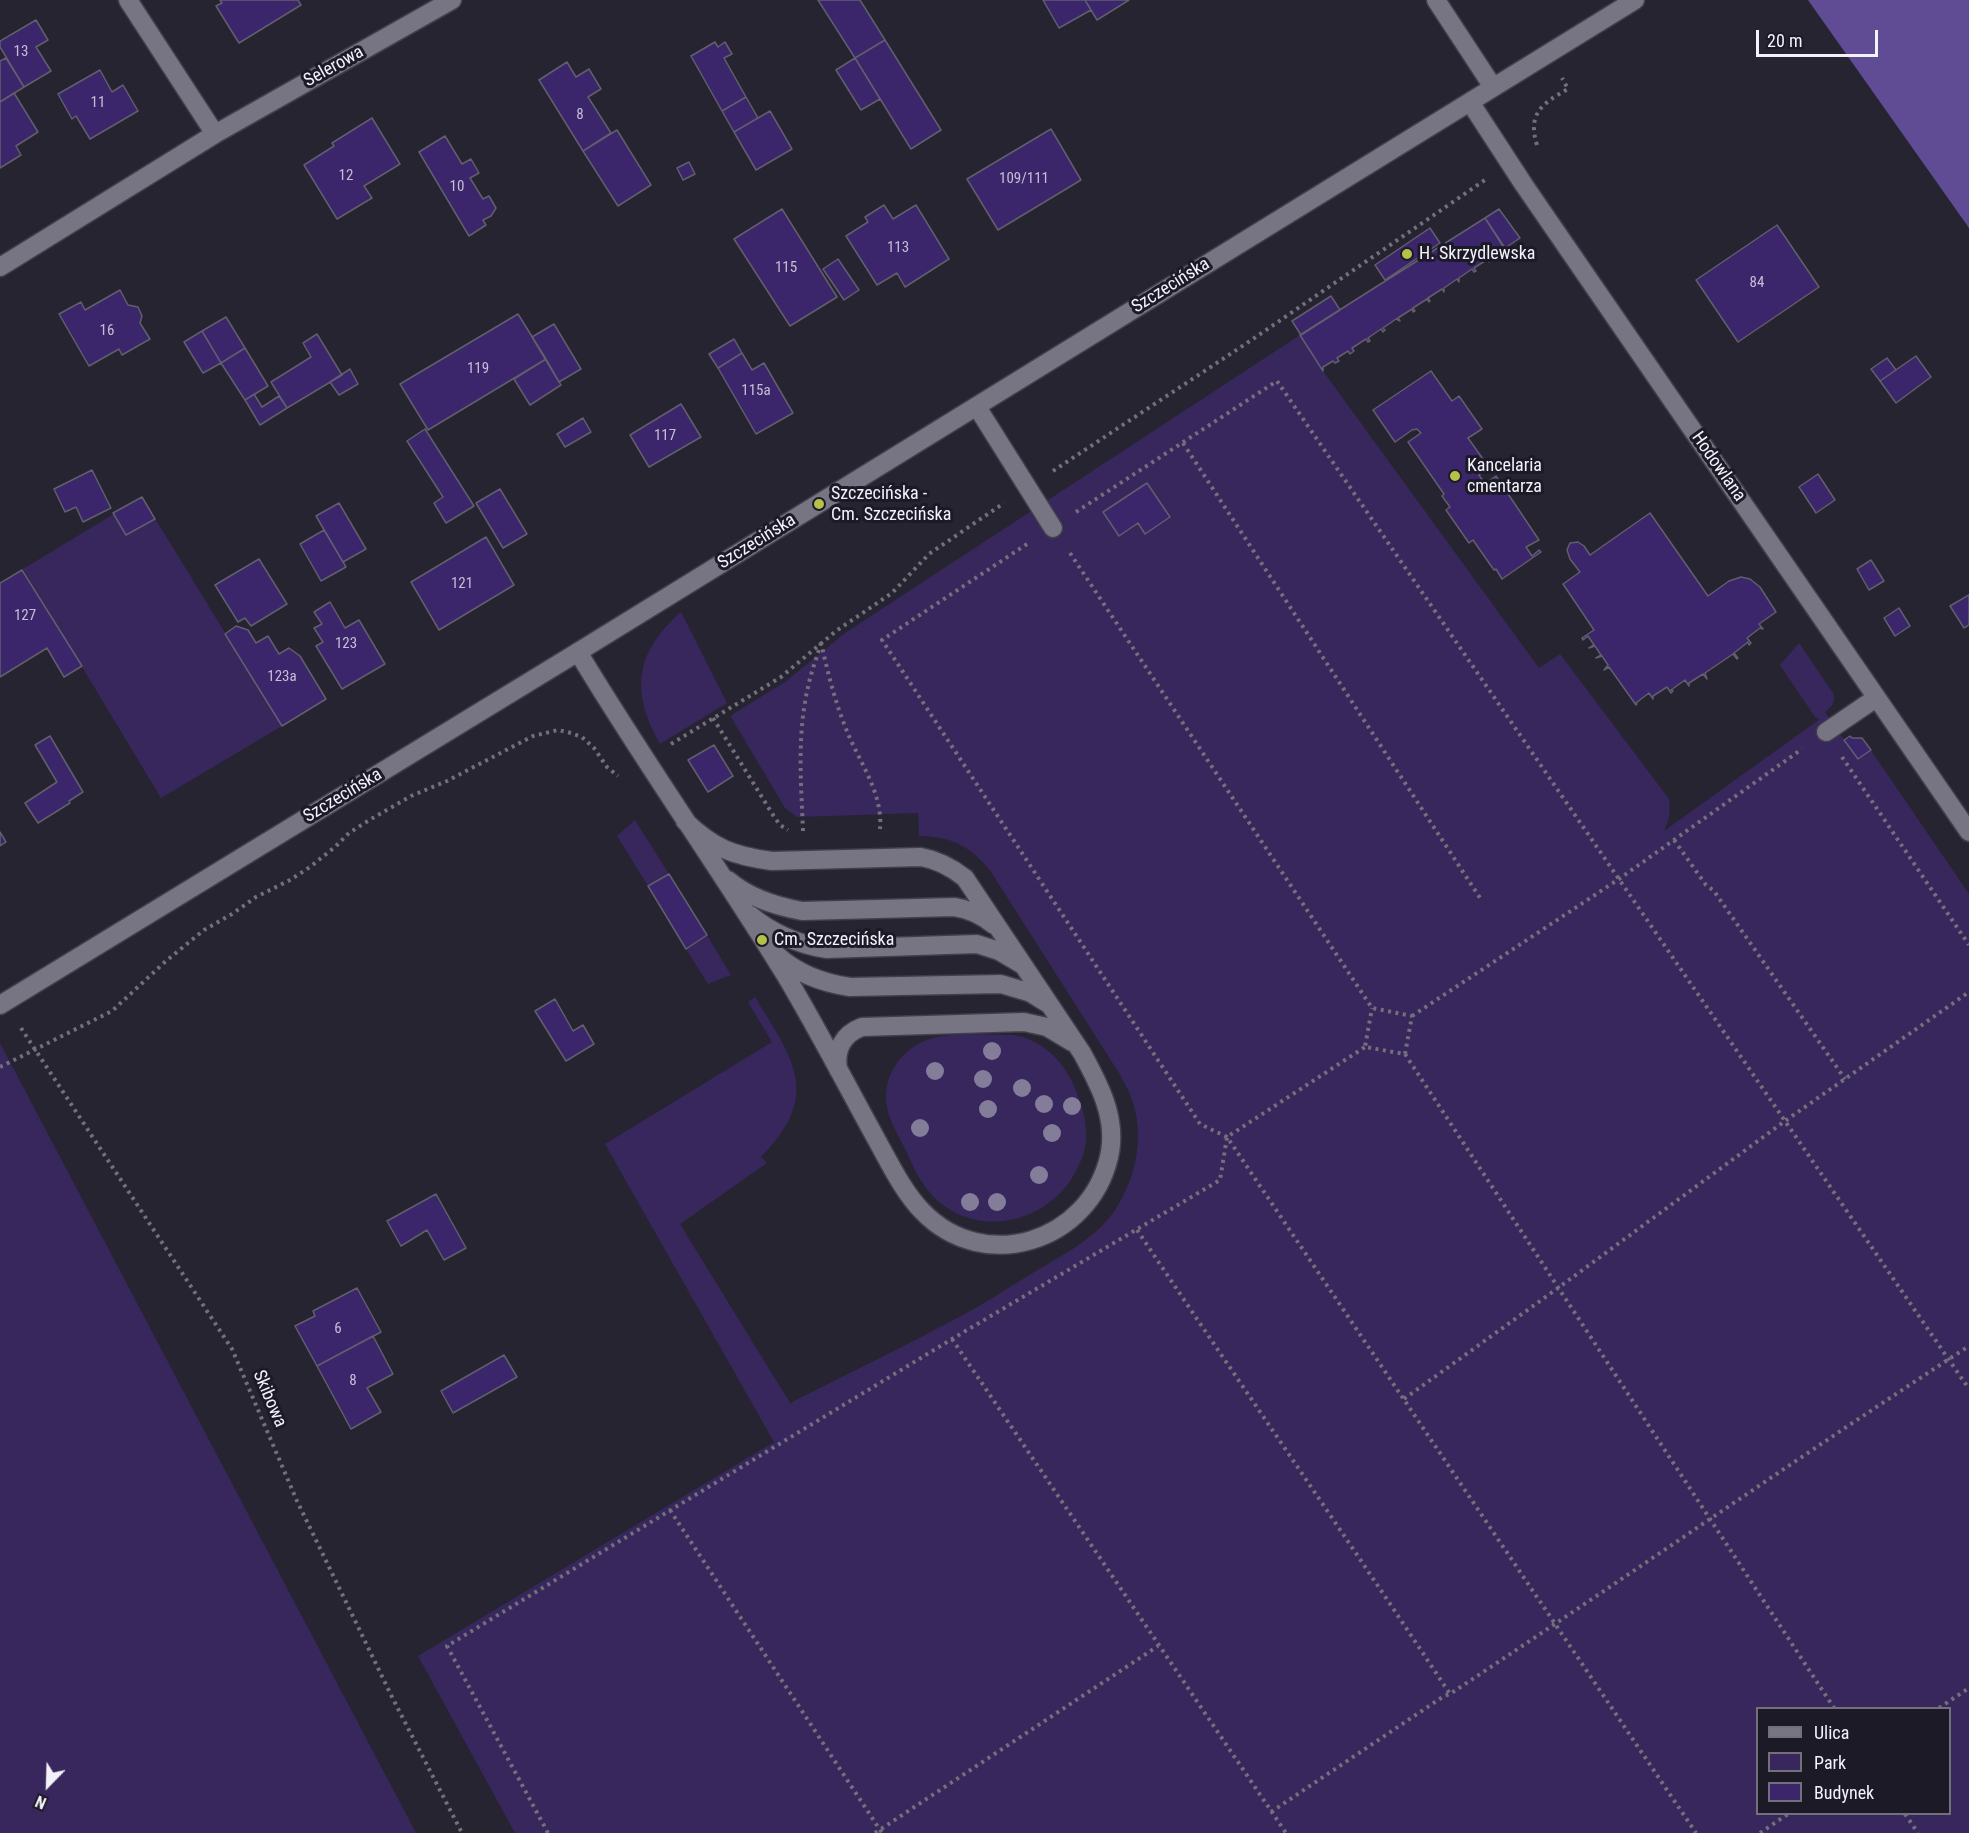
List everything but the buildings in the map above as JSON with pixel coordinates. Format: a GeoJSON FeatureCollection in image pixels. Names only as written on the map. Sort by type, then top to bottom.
{"type":"FeatureCollection","features":[{"type":"Feature","properties":{"kind":"main road"},"geometry":{"type":"LineString","coordinates":[[128,0],[215,134]]}},
{"type":"Feature","properties":{"kind":"main road","name":"Selerowa"},"geometry":{"type":"LineString","coordinates":[[0,267],[215,134],[452,0]]}},
{"type":"Feature","properties":{"kind":"main road"},"geometry":{"type":"LineString","coordinates":[[1436,0],[1493,87]]}},
{"type":"Feature","properties":{"kind":"main road","name":"Szczecińska"},"geometry":{"type":"LineString","coordinates":[[2,1004],[578,652],[1635,0]]}},
{"type":"Feature","properties":{"kind":"main road","name":"Hodowlana"},"geometry":{"type":"LineString","coordinates":[[1470,102],[1524,185],[1969,832]]}},
{"type":"Feature","properties":{"kind":"main road"},"geometry":{"type":"LineString","coordinates":[[976,406],[1053,528]]}},
{"type":"Feature","properties":{"kind":"main road"},"geometry":{"type":"LineString","coordinates":[[578,652],[685,821],[786,977],[899,1179],[922,1211],[945,1230],[973,1242],[1003,1245],[1034,1240],[1061,1227],[1086,1206],[1101,1183],[1110,1156],[1111,1127],[1107,1104],[1082,1053],[1055,1010],[965,878],[950,867],[921,857],[772,861],[755,859],[714,845],[685,821]]}},
{"type":"Feature","properties":{"kind":"main road"},"geometry":{"type":"LineString","coordinates":[[1826,732],[1876,698]]}},
{"type":"Feature","properties":{"kind":"main road"},"geometry":{"type":"LineString","coordinates":[[713,863],[735,886],[750,895],[786,908],[802,910],[954,907],[978,914],[1003,934]]}},
{"type":"Feature","properties":{"kind":"main road"},"geometry":{"type":"LineString","coordinates":[[737,900],[746,912],[773,931],[810,946],[826,949],[977,944],[1010,956],[1029,972]]}},
{"type":"Feature","properties":{"kind":"main road"},"geometry":{"type":"LineString","coordinates":[[762,940],[791,966],[814,979],[833,984],[850,987],[1001,984],[1031,993],[1046,1001],[1055,1010]]}},
{"type":"Feature","properties":{"kind":"main road"},"geometry":{"type":"LineString","coordinates":[[838,1069],[836,1058],[839,1047],[846,1036],[855,1030],[874,1026],[1024,1022],[1047,1027],[1072,1042],[1082,1053]]}},
{"type":"Feature","properties":{"kind":"path"},"geometry":{"type":"LineString","coordinates":[[1532,152],[1538,148],[1533,135],[1534,121],[1538,111],[1546,101],[1568,89],[1558,71]]}},
{"type":"Feature","properties":{"kind":"path"},"geometry":{"type":"LineString","coordinates":[[663,749],[782,676],[821,642],[892,593],[929,554],[1250,341],[1491,176]]}},
{"type":"Feature","properties":{"kind":"path"},"geometry":{"type":"LineString","coordinates":[[1696,1833],[1227,1137],[1200,1124],[882,640],[1277,381],[1969,1389]]}},
{"type":"Feature","properties":{"kind":"path"},"geometry":{"type":"LineString","coordinates":[[1183,443],[1482,901]]}},
{"type":"Feature","properties":{"kind":"path"},"geometry":{"type":"LineString","coordinates":[[1053,528],[1372,1008],[1365,1047]]}},
{"type":"Feature","properties":{"kind":"path"},"geometry":{"type":"LineString","coordinates":[[713,718],[780,825],[789,831],[803,834],[800,768],[803,716],[821,642]]}},
{"type":"Feature","properties":{"kind":"path"},"geometry":{"type":"LineString","coordinates":[[821,642],[837,704],[876,796],[880,814],[880,828],[876,832]]}},
{"type":"Feature","properties":{"kind":"path"},"geometry":{"type":"LineString","coordinates":[[0,1067],[112,1011],[197,935],[256,897],[310,867],[349,833],[371,819],[411,796],[447,781],[533,736],[558,730],[582,737],[594,748],[607,767],[619,776]]}},
{"type":"Feature","properties":{"kind":"path"},"geometry":{"type":"LineString","coordinates":[[1372,1008],[1412,1016],[1619,879],[1826,732],[1969,945]]}},
{"type":"Feature","properties":{"kind":"path"},"geometry":{"type":"LineString","coordinates":[[1674,840],[1706,885],[1714,891],[1845,1079]]}},
{"type":"Feature","properties":{"kind":"path"},"geometry":{"type":"LineString","coordinates":[[1404,1399],[1785,1121],[1969,992]]}},
{"type":"Feature","properties":{"kind":"path","name":"Skibowa"},"geometry":{"type":"LineString","coordinates":[[2,1004],[232,1349],[297,1501],[462,1833]]}},
{"type":"Feature","properties":{"kind":"path"},"geometry":{"type":"LineString","coordinates":[[1412,1016],[1405,1054],[1833,1707]]}},
{"type":"Feature","properties":{"kind":"path"},"geometry":{"type":"LineString","coordinates":[[548,1833],[447,1646],[952,1339],[1220,1180],[1227,1137],[1365,1047],[1405,1054]]}},
{"type":"Feature","properties":{"kind":"path"},"geometry":{"type":"LineString","coordinates":[[1137,1230],[1450,1694]]}},
{"type":"Feature","properties":{"kind":"path"},"geometry":{"type":"LineString","coordinates":[[952,1339],[1286,1833]]}},
{"type":"Feature","properties":{"kind":"path"},"geometry":{"type":"LineString","coordinates":[[1271,1812],[1556,1624],[1969,1346]]}},
{"type":"Feature","properties":{"kind":"path"},"geometry":{"type":"LineString","coordinates":[[670,1510],[881,1831]]}},
{"type":"Feature","properties":{"kind":"path"},"geometry":{"type":"LineString","coordinates":[[875,1833],[1158,1646]]}},
{"type":"Feature","properties":{"kind":"path"},"geometry":{"type":"LineString","coordinates":[[1940,1707],[1969,1688]]}},
{"type":"Feature","properties":{"kind":"path"},"geometry":{"type":"LineString","coordinates":[[1760,1833],[1787,1815]]}},
{"type":"Feature","properties":{"kind":"path"},"geometry":{"type":"LineString","coordinates":[[1906,1815],[1918,1833]]}},
{"type":"Feature","properties":{"kind":"green space"},"geometry":{"type":"Polygon","coordinates":[[[1300,335],[1323,371],[1539,668],[1560,654],[1669,799],[1669,815],[1664,831],[1820,719],[1815,717],[1780,665],[1799,643],[1833,693],[1833,704],[1825,712],[1844,740],[1850,736],[1862,738],[1866,743],[1969,894],[1969,1833],[515,1833],[418,1656],[774,1442],[605,1144],[772,1042],[748,1002],[755,997],[781,1040],[796,1078],[796,1096],[791,1115],[780,1135],[761,1157],[767,1163],[680,1224],[790,1403],[970,1311],[1077,1246],[1099,1228],[1117,1207],[1134,1167],[1138,1125],[1131,1097],[1119,1073],[984,863],[968,850],[951,841],[919,836],[918,813],[797,817],[785,808],[731,717],[785,682],[845,633],[1300,335]]]}},
{"type":"Feature","properties":{"kind":"green space"},"geometry":{"type":"Polygon","coordinates":[[[142,497],[282,726],[161,798],[23,569],[142,497]]]}},
{"type":"Feature","properties":{"kind":"green space"},"geometry":{"type":"Polygon","coordinates":[[[681,612],[727,703],[660,744],[644,707],[641,689],[642,673],[646,657],[654,642],[681,612]]]}},
{"type":"Feature","properties":{"kind":"green space"},"geometry":{"type":"Polygon","coordinates":[[[635,820],[669,874],[648,886],[617,836],[635,820]]]}},
{"type":"Feature","properties":{"kind":"green space"},"geometry":{"type":"Polygon","coordinates":[[[707,935],[731,975],[708,984],[686,949],[707,935]]]}},
{"type":"Feature","properties":{"kind":"green space"},"geometry":{"type":"Polygon","coordinates":[[[951,1035],[1014,1035],[1042,1046],[1064,1068],[1074,1086],[1083,1112],[1086,1125],[1085,1146],[1077,1169],[1064,1189],[1046,1205],[1026,1215],[1004,1221],[982,1221],[960,1215],[941,1203],[924,1185],[890,1118],[887,1107],[887,1084],[904,1055],[922,1042],[951,1035]]]}},
{"type":"Feature","properties":{"kind":"green space"},"geometry":{"type":"Polygon","coordinates":[[[0,1043],[416,1833],[0,1833],[0,1043]]]}},
{"type":"Feature","properties":{"kind":"shaded area"},"geometry":{"type":"Polygon","coordinates":[[[1808,0],[1969,0],[1969,228],[1808,0]]]}},
{"type":"Feature","properties":{"kind":"place","name":"H. Skrzydlewska"},"geometry":{"type":"Point","coordinates":[1407,254]}},
{"type":"Feature","properties":{"kind":"place","name":"Kancelaria cmentarza"},"geometry":{"type":"Point","coordinates":[1455,476]}},
{"type":"Feature","properties":{"kind":"place","name":"Szczecińska - Cm. Szczecińska"},"geometry":{"type":"Point","coordinates":[819,504]}},
{"type":"Feature","properties":{"kind":"place","name":"Cm. Szczecińska"},"geometry":{"type":"Point","coordinates":[762,940]}}]}
